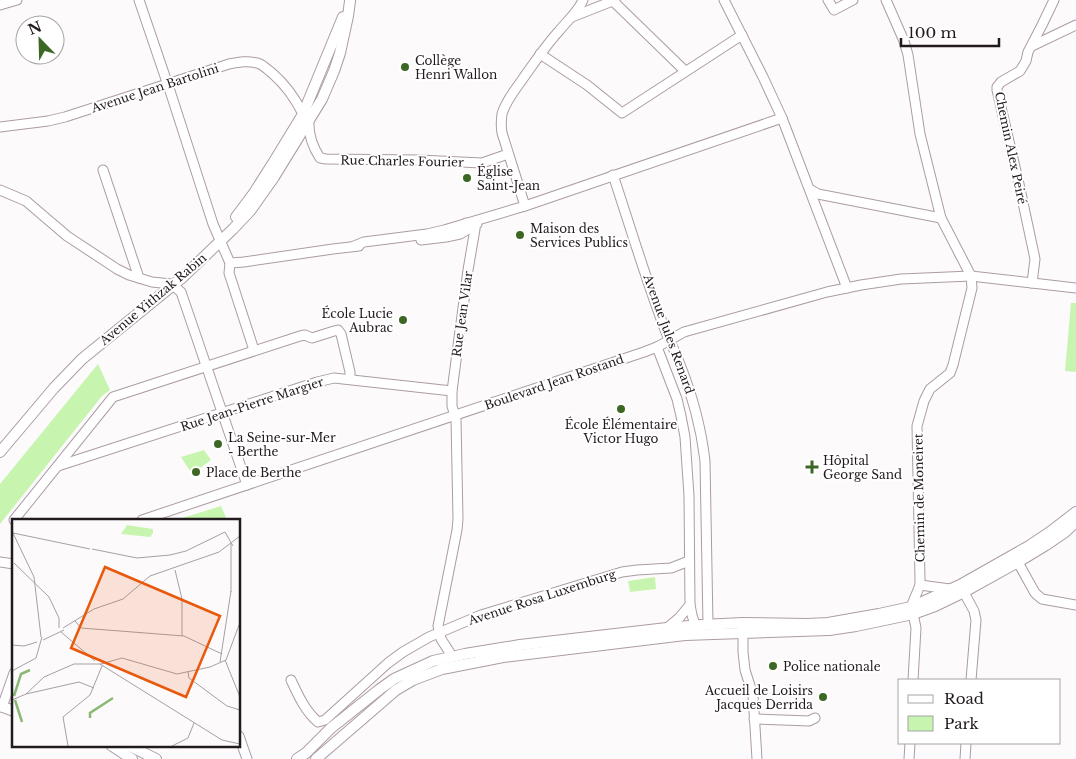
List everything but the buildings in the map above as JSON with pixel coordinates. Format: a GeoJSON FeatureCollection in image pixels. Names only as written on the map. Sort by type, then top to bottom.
{"type":"FeatureCollection","features":[{"type":"Feature","properties":{"kind":"main road","name":"Avenue Yithzak Rabin"},"geometry":{"type":"LineString","coordinates":[[0,452],[54,388],[82,359],[170,284],[250,211],[300,134],[331,46],[350,0]]}},
{"type":"Feature","properties":{"kind":"main road","name":"Avenue Yithzak Rabin"},"geometry":{"type":"LineString","coordinates":[[308,114],[322,99],[334,71],[347,23],[350,0]]}},
{"type":"Feature","properties":{"kind":"main road","name":"Avenue Yithzak Rabin"},"geometry":{"type":"LineString","coordinates":[[220,238],[300,134]]}},
{"type":"Feature","properties":{"kind":"main road","name":"Avenue Yithzak Rabin"},"geometry":{"type":"LineString","coordinates":[[0,444],[69,363],[170,284]]}},
{"type":"Feature","properties":{"kind":"main road"},"geometry":{"type":"LineString","coordinates":[[1016,558],[1076,512]]}},
{"type":"Feature","properties":{"kind":"main road"},"geometry":{"type":"LineString","coordinates":[[297,759],[306,753],[331,728],[394,679],[440,659],[520,645],[668,628],[743,628],[828,623],[935,606],[962,588],[1016,558],[1046,545],[1076,522]]}},
{"type":"Feature","properties":{"kind":"main road"},"geometry":{"type":"LineString","coordinates":[[912,610],[950,589],[962,588]]}},
{"type":"Feature","properties":{"kind":"main road"},"geometry":{"type":"LineString","coordinates":[[316,759],[396,690],[413,680],[433,672],[462,664],[503,657],[685,634],[703,628]]}},
{"type":"Feature","properties":{"kind":"main road"},"geometry":{"type":"LineString","coordinates":[[112,746],[132,759]]}},
{"type":"Feature","properties":{"kind":"main road"},"geometry":{"type":"LineString","coordinates":[[130,746],[156,759]]}},
{"type":"Feature","properties":{"kind":"street"},"geometry":{"type":"LineString","coordinates":[[0,5],[17,0]]}},
{"type":"Feature","properties":{"kind":"street"},"geometry":{"type":"LineString","coordinates":[[139,0],[214,224],[230,263],[229,273],[254,350]]}},
{"type":"Feature","properties":{"kind":"street"},"geometry":{"type":"LineString","coordinates":[[724,0],[782,118],[847,288]]}},
{"type":"Feature","properties":{"kind":"street"},"geometry":{"type":"LineString","coordinates":[[828,0],[834,10],[853,0]]}},
{"type":"Feature","properties":{"kind":"street","name":"Chemin Alex Peiré"},"geometry":{"type":"LineString","coordinates":[[1032,283],[1035,259],[996,90],[1001,82],[1020,71],[1054,0]]}},
{"type":"Feature","properties":{"kind":"street"},"geometry":{"type":"LineString","coordinates":[[525,206],[502,134],[502,115],[509,98],[540,54],[572,17],[581,3],[595,4],[614,1],[685,72]]}},
{"type":"Feature","properties":{"kind":"street"},"geometry":{"type":"LineString","coordinates":[[887,2],[908,55],[920,134],[941,218],[971,276]]}},
{"type":"Feature","properties":{"kind":"street"},"geometry":{"type":"LineString","coordinates":[[572,17],[595,4]]}},
{"type":"Feature","properties":{"kind":"street"},"geometry":{"type":"LineString","coordinates":[[1042,25],[1048,32],[1054,35]]}},
{"type":"Feature","properties":{"kind":"street"},"geometry":{"type":"LineString","coordinates":[[1032,46],[1076,25]]}},
{"type":"Feature","properties":{"kind":"street"},"geometry":{"type":"LineString","coordinates":[[540,54],[587,84],[622,114],[742,35]]}},
{"type":"Feature","properties":{"kind":"street","name":"Avenue Jean Bartolini"},"geometry":{"type":"LineString","coordinates":[[0,128],[65,117],[242,61],[262,64],[283,83],[308,114]]}},
{"type":"Feature","properties":{"kind":"street","name":"Rue Charles Fourier"},"geometry":{"type":"LineString","coordinates":[[308,114],[300,134],[320,158],[482,163],[508,154]]}},
{"type":"Feature","properties":{"kind":"street"},"geometry":{"type":"LineString","coordinates":[[354,246],[364,242],[427,234],[468,225],[782,118]]}},
{"type":"Feature","properties":{"kind":"street"},"geometry":{"type":"LineString","coordinates":[[103,170],[139,278]]}},
{"type":"Feature","properties":{"kind":"street","name":"Avenue Jules Renard"},"geometry":{"type":"LineString","coordinates":[[613,176],[664,328],[687,381],[702,438],[705,461],[703,628]]}},
{"type":"Feature","properties":{"kind":"street"},"geometry":{"type":"LineString","coordinates":[[0,190],[26,201],[67,236],[117,269],[152,282],[170,284],[181,292],[247,485]]}},
{"type":"Feature","properties":{"kind":"street"},"geometry":{"type":"LineString","coordinates":[[811,190],[818,194],[941,218]]}},
{"type":"Feature","properties":{"kind":"street"},"geometry":{"type":"LineString","coordinates":[[818,208],[821,201],[837,197]]}},
{"type":"Feature","properties":{"kind":"street"},"geometry":{"type":"LineString","coordinates":[[230,263],[354,246],[446,237],[460,234],[468,225]]}},
{"type":"Feature","properties":{"kind":"street","name":"Rue Jean Vilar"},"geometry":{"type":"LineString","coordinates":[[440,659],[439,621],[458,519],[455,417],[452,408],[452,391],[475,229],[468,225]]}},
{"type":"Feature","properties":{"kind":"street"},"geometry":{"type":"LineString","coordinates":[[460,234],[471,255]]}},
{"type":"Feature","properties":{"kind":"street"},"geometry":{"type":"LineString","coordinates":[[827,292],[838,281],[841,270]]}},
{"type":"Feature","properties":{"kind":"street","name":"Boulevard Jean Rostand"},"geometry":{"type":"LineString","coordinates":[[149,519],[164,517],[247,485],[455,417],[657,347],[684,332],[827,292],[901,279],[957,275],[1076,288]]}},
{"type":"Feature","properties":{"kind":"street","name":"Chemin de Moneiret"},"geometry":{"type":"LineString","coordinates":[[912,610],[920,585],[917,426],[924,401],[930,389],[950,372],[953,364],[972,288],[971,276]]}},
{"type":"Feature","properties":{"kind":"street"},"geometry":{"type":"LineString","coordinates":[[15,519],[113,397],[300,336],[305,335],[312,338],[334,330],[338,330],[343,340],[350,380]]}},
{"type":"Feature","properties":{"kind":"street","name":"Avenue Jules Renard"},"geometry":{"type":"LineString","coordinates":[[657,347],[677,399],[683,422],[688,461],[690,605],[692,615],[703,628]]}},
{"type":"Feature","properties":{"kind":"street","name":"Rue Jean-Pierre Margier"},"geometry":{"type":"LineString","coordinates":[[58,466],[334,378],[452,391]]}},
{"type":"Feature","properties":{"kind":"street"},"geometry":{"type":"LineString","coordinates":[[689,496],[705,496]]}},
{"type":"Feature","properties":{"kind":"street"},"geometry":{"type":"LineString","coordinates":[[1016,558],[1035,593],[1042,599],[1076,605]]}},
{"type":"Feature","properties":{"kind":"street","name":"Avenue Rosa Luxemburg"},"geometry":{"type":"LineString","coordinates":[[291,680],[303,705],[312,718],[318,722],[325,720],[388,663],[403,652],[481,615],[622,572],[670,568],[690,561]]}},
{"type":"Feature","properties":{"kind":"street","name":"Avenue Rosa Luxemburg"},"geometry":{"type":"LineString","coordinates":[[670,568],[690,573]]}},
{"type":"Feature","properties":{"kind":"street"},"geometry":{"type":"LineString","coordinates":[[920,585],[950,589]]}},
{"type":"Feature","properties":{"kind":"street"},"geometry":{"type":"LineString","coordinates":[[962,588],[974,611],[976,620],[971,679]]}},
{"type":"Feature","properties":{"kind":"street"},"geometry":{"type":"LineString","coordinates":[[668,628],[690,605]]}},
{"type":"Feature","properties":{"kind":"street"},"geometry":{"type":"LineString","coordinates":[[912,610],[916,628],[913,679]]}},
{"type":"Feature","properties":{"kind":"street"},"geometry":{"type":"LineString","coordinates":[[743,628],[744,670],[753,694],[757,759]]}},
{"type":"Feature","properties":{"kind":"street"},"geometry":{"type":"LineString","coordinates":[[440,636],[452,656]]}},
{"type":"Feature","properties":{"kind":"street"},"geometry":{"type":"LineString","coordinates":[[1,707],[12,678]]}},
{"type":"Feature","properties":{"kind":"street"},"geometry":{"type":"LineString","coordinates":[[754,719],[809,721],[815,718]]}},
{"type":"Feature","properties":{"kind":"street"},"geometry":{"type":"LineString","coordinates":[[240,739],[247,759]]}},
{"type":"Feature","properties":{"kind":"street"},"geometry":{"type":"LineString","coordinates":[[909,759],[910,744]]}},
{"type":"Feature","properties":{"kind":"street"},"geometry":{"type":"LineString","coordinates":[[965,759],[966,744]]}},
{"type":"Feature","properties":{"kind":"green space"},"geometry":{"type":"Polygon","coordinates":[[[1071,303],[1076,303],[1076,372],[1065,371],[1071,303]]]}},
{"type":"Feature","properties":{"kind":"green space"},"geometry":{"type":"Polygon","coordinates":[[[98,364],[110,390],[102,396],[0,524],[0,484],[98,364]]]}},
{"type":"Feature","properties":{"kind":"green space"},"geometry":{"type":"Polygon","coordinates":[[[204,450],[211,460],[192,474],[181,457],[204,450]]]}},
{"type":"Feature","properties":{"kind":"green space"},"geometry":{"type":"Polygon","coordinates":[[[221,506],[227,519],[179,519],[221,506]]]}},
{"type":"Feature","properties":{"kind":"green space"},"geometry":{"type":"Polygon","coordinates":[[[655,577],[656,589],[630,592],[628,581],[655,577]]]}},
{"type":"Feature","properties":{"kind":"place","name":"Collège Henri Wallon"},"geometry":{"type":"Point","coordinates":[405,67]}},
{"type":"Feature","properties":{"kind":"place","name":"Église Saint-Jean"},"geometry":{"type":"Point","coordinates":[467,178]}},
{"type":"Feature","properties":{"kind":"place","name":"Maison des Services Publics"},"geometry":{"type":"Point","coordinates":[520,235]}},
{"type":"Feature","properties":{"kind":"place","name":"École Lucie Aubrac"},"geometry":{"type":"Point","coordinates":[403,320]}},
{"type":"Feature","properties":{"kind":"place","name":"École Élémentaire Victor Hugo"},"geometry":{"type":"Point","coordinates":[621,409]}},
{"type":"Feature","properties":{"kind":"place","name":"La Seine-sur-Mer - Berthe"},"geometry":{"type":"Point","coordinates":[218,444]}},
{"type":"Feature","properties":{"kind":"place","name":"Hôpital George Sand"},"geometry":{"type":"Point","coordinates":[812,467]}},
{"type":"Feature","properties":{"kind":"place","name":"Place de Berthe"},"geometry":{"type":"Point","coordinates":[196,472]}},
{"type":"Feature","properties":{"kind":"place","name":"Police nationale"},"geometry":{"type":"Point","coordinates":[773,666]}},
{"type":"Feature","properties":{"kind":"place","name":"Accueil de Loisirs Jacques Derrida"},"geometry":{"type":"Point","coordinates":[823,697]}}]}
